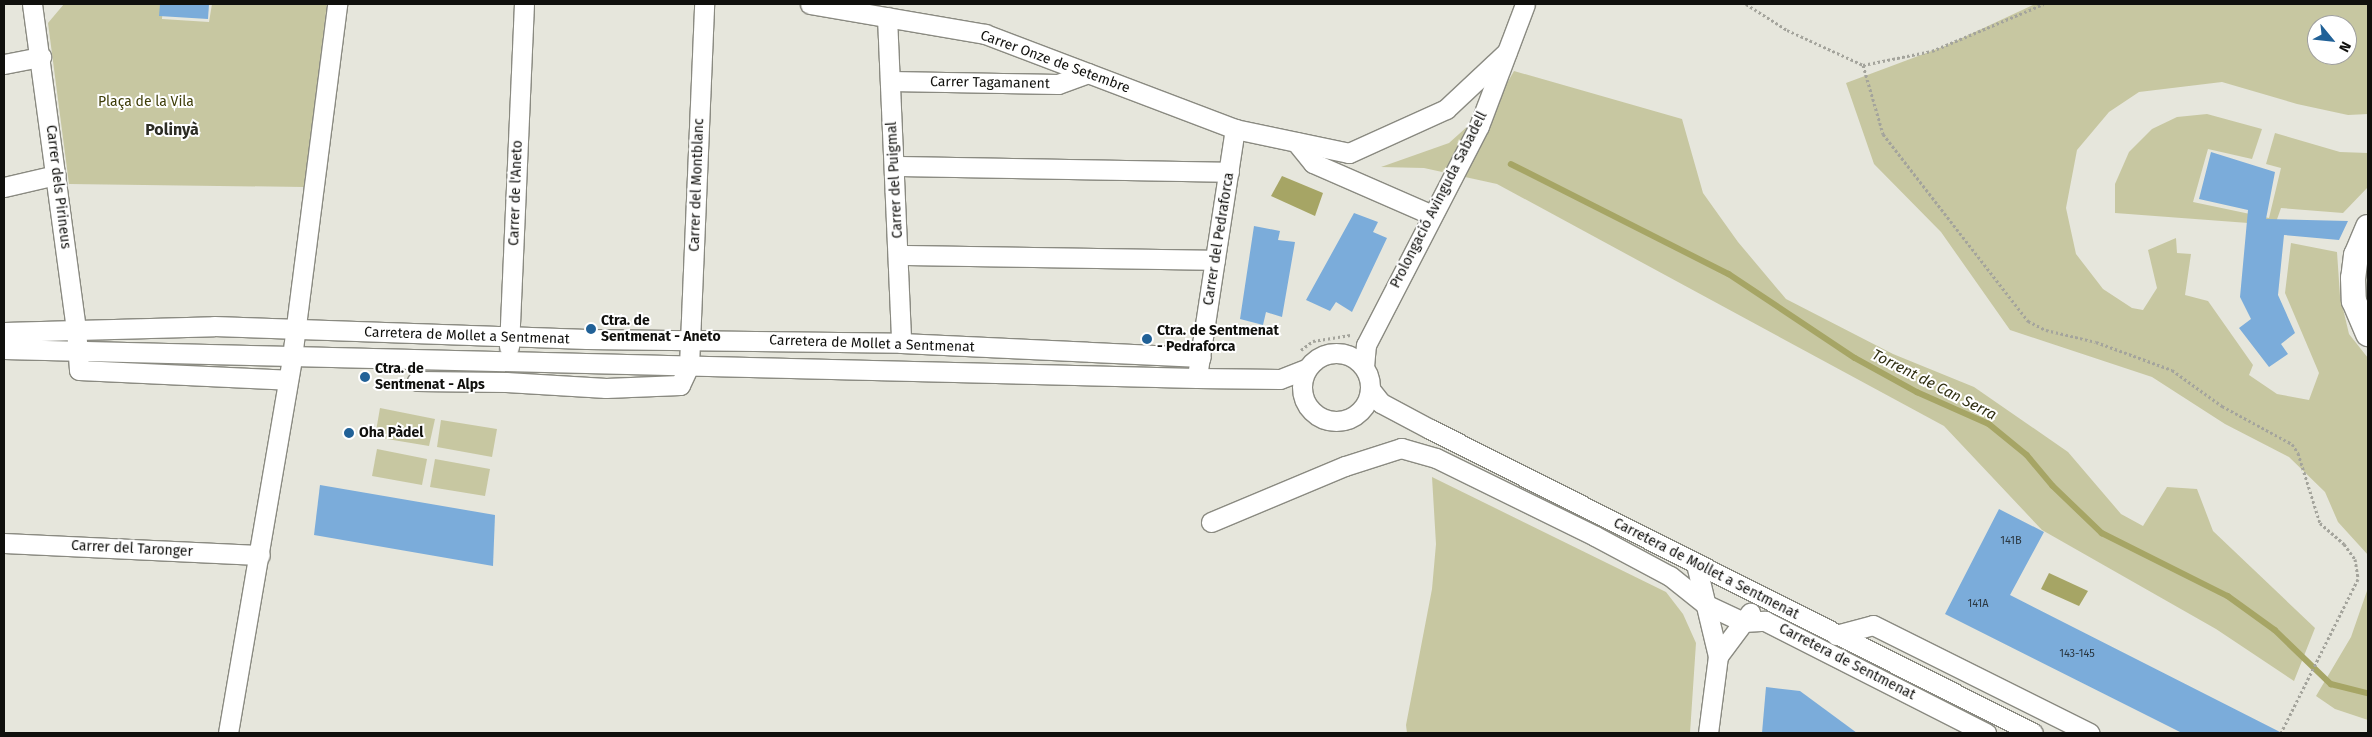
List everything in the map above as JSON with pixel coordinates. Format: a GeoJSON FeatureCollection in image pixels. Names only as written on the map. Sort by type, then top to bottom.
{"type":"FeatureCollection","features":[{"type":"Feature","properties":{"kind":"main road"},"geometry":{"type":"LineString","coordinates":[[2368,227],[2356,255],[2353,278],[2354,301],[2368,334]]}},
{"type":"Feature","properties":{"kind":"street","name":"Carrer dels Pirineus"},"geometry":{"type":"LineString","coordinates":[[32,4],[41,56],[79,350],[79,370],[288,380]]}},
{"type":"Feature","properties":{"kind":"street"},"geometry":{"type":"LineString","coordinates":[[228,733],[260,555],[292,357],[337,4]]}},
{"type":"Feature","properties":{"kind":"street","name":"Carrer de l'Aneto"},"geometry":{"type":"LineString","coordinates":[[506,382],[510,336],[524,4]]}},
{"type":"Feature","properties":{"kind":"street","name":"Carrer del Montblanc"},"geometry":{"type":"LineString","coordinates":[[689,366],[704,4]]}},
{"type":"Feature","properties":{"kind":"street","name":"Carrer Onze de Setembre"},"geometry":{"type":"LineString","coordinates":[[810,4],[985,34],[1235,129],[1349,153],[1446,109],[1507,52]]}},
{"type":"Feature","properties":{"kind":"street","name":"Prolongació Avinguda Sabadell"},"geometry":{"type":"LineString","coordinates":[[1366,345],[1479,126],[1525,4]]}},
{"type":"Feature","properties":{"kind":"street","name":"Carrer del Puigmal"},"geometry":{"type":"LineString","coordinates":[[887,17],[902,343]]}},
{"type":"Feature","properties":{"kind":"street"},"geometry":{"type":"LineString","coordinates":[[4,64],[41,56]]}},
{"type":"Feature","properties":{"kind":"street","name":"Carrer Tagamanent"},"geometry":{"type":"LineString","coordinates":[[890,81],[1058,84],[1088,73]]}},
{"type":"Feature","properties":{"kind":"street","name":"Carrer del Pedraforca"},"geometry":{"type":"LineString","coordinates":[[1197,378],[1235,129]]}},
{"type":"Feature","properties":{"kind":"street"},"geometry":{"type":"LineString","coordinates":[[1296,142],[1313,163],[1432,215]]}},
{"type":"Feature","properties":{"kind":"street"},"geometry":{"type":"LineString","coordinates":[[894,166],[1229,172]]}},
{"type":"Feature","properties":{"kind":"street"},"geometry":{"type":"LineString","coordinates":[[4,187],[56,175]]}},
{"type":"Feature","properties":{"kind":"street"},"geometry":{"type":"LineString","coordinates":[[899,255],[1215,260]]}},
{"type":"Feature","properties":{"kind":"street","name":"Carretera de Mollet a Sentmenat"},"geometry":{"type":"LineString","coordinates":[[4,332],[76,328],[214,326],[510,336],[902,343],[1200,358]]}},
{"type":"Feature","properties":{"kind":"street"},"geometry":{"type":"LineString","coordinates":[[1364,367],[1347,354],[1366,345]]}},
{"type":"Feature","properties":{"kind":"street"},"geometry":{"type":"LineString","coordinates":[[1280,379],[1301,394],[1308,408],[1320,418],[1336,422],[1351,418],[1371,400],[1364,367],[1366,345]]}},
{"type":"Feature","properties":{"kind":"street","name":"Carretera de Mollet a Sentmenat"},"geometry":{"type":"LineString","coordinates":[[4,349],[508,363],[1280,379],[1306,369],[1324,355],[1347,354]]}},
{"type":"Feature","properties":{"kind":"street"},"geometry":{"type":"LineString","coordinates":[[417,381],[506,382],[606,388],[680,385],[689,366]]}},
{"type":"Feature","properties":{"kind":"street"},"geometry":{"type":"LineString","coordinates":[[1301,394],[1306,369]]}},
{"type":"Feature","properties":{"kind":"street","name":"Carretera de Mollet a Sentmenat"},"geometry":{"type":"LineString","coordinates":[[1371,400],[2033,733]]}},
{"type":"Feature","properties":{"kind":"street","name":"Carretera de Sentmenat"},"geometry":{"type":"LineString","coordinates":[[1211,522],[1346,466],[1401,448],[1436,458],[1595,536],[1670,576],[1705,604],[1743,622],[1765,620],[1986,733]]}},
{"type":"Feature","properties":{"kind":"street","name":"Carrer del Taronger"},"geometry":{"type":"LineString","coordinates":[[4,543],[260,555]]}},
{"type":"Feature","properties":{"kind":"street"},"geometry":{"type":"LineString","coordinates":[[1696,564],[1718,656],[1708,733]]}},
{"type":"Feature","properties":{"kind":"street"},"geometry":{"type":"LineString","coordinates":[[1718,656],[1762,598]]}},
{"type":"Feature","properties":{"kind":"street","name":"Carretera de Sentmenat"},"geometry":{"type":"LineString","coordinates":[[1836,635],[1873,625],[2090,733]]}},
{"type":"Feature","properties":{"kind":"path"},"geometry":{"type":"LineString","coordinates":[[1746,4],[1787,30],[1863,65],[1932,51],[2044,4]]}},
{"type":"Feature","properties":{"kind":"path"},"geometry":{"type":"LineString","coordinates":[[1863,65],[1883,134],[2028,321],[2046,330],[2096,342],[2172,370],[2222,406],[2292,444],[2298,453],[2320,523],[2344,544],[2355,559],[2358,579],[2281,733]]}},
{"type":"Feature","properties":{"kind":"green space","name":"Plaça de la Vila"},"geometry":{"type":"Polygon","coordinates":[[[64,4],[163,4],[162,19],[209,22],[212,4],[327,4],[304,187],[69,184],[48,23],[64,4]]]}},
{"type":"Feature","properties":{"kind":"green space"},"geometry":{"type":"Polygon","coordinates":[[[2035,4],[2368,4],[2368,114],[2348,115],[2297,104],[2222,82],[2139,92],[2109,112],[2077,150],[2066,208],[2076,254],[2103,289],[2132,308],[2143,310],[2157,288],[2148,250],[2176,238],[2177,253],[2191,254],[2185,295],[2208,301],[2253,365],[2249,375],[2277,394],[2309,400],[2319,373],[2285,293],[2291,243],[2337,252],[2340,296],[2349,334],[2368,358],[2368,555],[2338,522],[2325,492],[2289,457],[2225,424],[2152,377],[2010,330],[1941,232],[1874,164],[1846,83],[1945,46],[2035,4]]]}},
{"type":"Feature","properties":{"kind":"green space"},"geometry":{"type":"Polygon","coordinates":[[[1514,71],[1682,119],[1703,193],[1738,242],[1786,299],[1893,354],[1974,387],[2068,452],[2121,514],[2143,526],[2167,487],[2197,489],[2213,531],[2315,628],[2294,681],[2216,629],[2042,530],[1944,426],[1497,184],[1424,168],[1381,167],[1449,143],[1498,99],[1514,71]]]}},
{"type":"Feature","properties":{"kind":"green space"},"geometry":{"type":"Polygon","coordinates":[[[2207,114],[2262,129],[2252,159],[2208,149],[2193,202],[2269,218],[2281,168],[2266,164],[2275,133],[2340,152],[2368,153],[2368,187],[2343,213],[2281,208],[2275,225],[2115,213],[2115,184],[2129,152],[2152,129],[2177,117],[2207,114]]]}},
{"type":"Feature","properties":{"kind":"green space"},"geometry":{"type":"Polygon","coordinates":[[[380,408],[435,419],[429,446],[375,437],[380,408]]]}},
{"type":"Feature","properties":{"kind":"green space"},"geometry":{"type":"Polygon","coordinates":[[[441,420],[497,429],[492,457],[437,447],[441,420]]]}},
{"type":"Feature","properties":{"kind":"green space"},"geometry":{"type":"Polygon","coordinates":[[[377,449],[427,459],[422,485],[372,476],[377,449]]]}},
{"type":"Feature","properties":{"kind":"green space"},"geometry":{"type":"Polygon","coordinates":[[[435,459],[490,469],[485,496],[430,487],[435,459]]]}},
{"type":"Feature","properties":{"kind":"green space"},"geometry":{"type":"Polygon","coordinates":[[[1432,477],[1666,592],[1683,614],[1696,643],[1690,733],[1407,733],[1406,725],[1432,589],[1436,544],[1432,477]]]}},
{"type":"Feature","properties":{"kind":"green space"},"geometry":{"type":"Polygon","coordinates":[[[2368,588],[2368,720],[2335,709],[2316,696],[2351,637],[2368,588]]]}},
{"type":"Feature","properties":{"kind":"shaded area"},"geometry":{"type":"Polygon","coordinates":[[[1282,176],[1323,193],[1315,216],[1271,196],[1282,176]]]}},
{"type":"Feature","properties":{"kind":"shaded area"},"geometry":{"type":"Polygon","coordinates":[[[2049,573],[2088,591],[2079,606],[2041,589],[2049,573]]]}},
{"type":"Feature","properties":{"kind":"building"},"geometry":{"type":"Polygon","coordinates":[[[160,4],[209,4],[208,19],[159,16],[160,4]]]}},
{"type":"Feature","properties":{"kind":"building"},"geometry":{"type":"Polygon","coordinates":[[[2211,152],[2275,172],[2266,219],[2348,221],[2339,240],[2284,235],[2278,295],[2295,333],[2281,344],[2288,354],[2269,367],[2239,328],[2251,319],[2240,297],[2248,210],[2199,199],[2211,152]]]}},
{"type":"Feature","properties":{"kind":"building"},"geometry":{"type":"Polygon","coordinates":[[[1354,213],[1378,222],[1373,232],[1387,238],[1352,312],[1336,302],[1330,311],[1306,300],[1354,213]]]}},
{"type":"Feature","properties":{"kind":"building"},"geometry":{"type":"Polygon","coordinates":[[[1254,226],[1280,231],[1278,240],[1295,242],[1282,317],[1266,312],[1263,325],[1240,319],[1254,226]]]}},
{"type":"Feature","properties":{"kind":"building"},"geometry":{"type":"Polygon","coordinates":[[[320,485],[495,515],[493,566],[314,535],[320,485]]]}},
{"type":"Feature","properties":{"kind":"building"},"geometry":{"type":"Polygon","coordinates":[[[1999,509],[2044,532],[2010,595],[2282,733],[2182,733],[1945,614],[1999,509]]]}},
{"type":"Feature","properties":{"kind":"building"},"geometry":{"type":"Polygon","coordinates":[[[1766,687],[1800,691],[1857,733],[1762,733],[1766,687]]]}},
{"type":"Feature","properties":{"kind":"waterway","name":"Torrent de Can Serra"},"geometry":{"type":"LineString","coordinates":[[1511,164],[1729,274],[1855,358],[1917,392],[1989,424],[2027,455],[2053,486],[2102,533],[2228,596],[2275,630],[2331,684],[2368,693]]}},
{"type":"Feature","properties":{"kind":"place","name":"Ctra. de Sentmenat - Aneto"},"geometry":{"type":"Point","coordinates":[591,329]}},
{"type":"Feature","properties":{"kind":"place","name":"Ctra. de Sentmenat - Pedraforca"},"geometry":{"type":"Point","coordinates":[1147,339]}},
{"type":"Feature","properties":{"kind":"place","name":"Ctra. de Sentmenat - Alps"},"geometry":{"type":"Point","coordinates":[365,377]}},
{"type":"Feature","properties":{"kind":"place","name":"Oha Pàdel"},"geometry":{"type":"Point","coordinates":[349,433]}},
{"type":"Feature","properties":{"kind":"district","name":"Polinyà"},"geometry":{"type":"Point","coordinates":[172,130]}}]}
